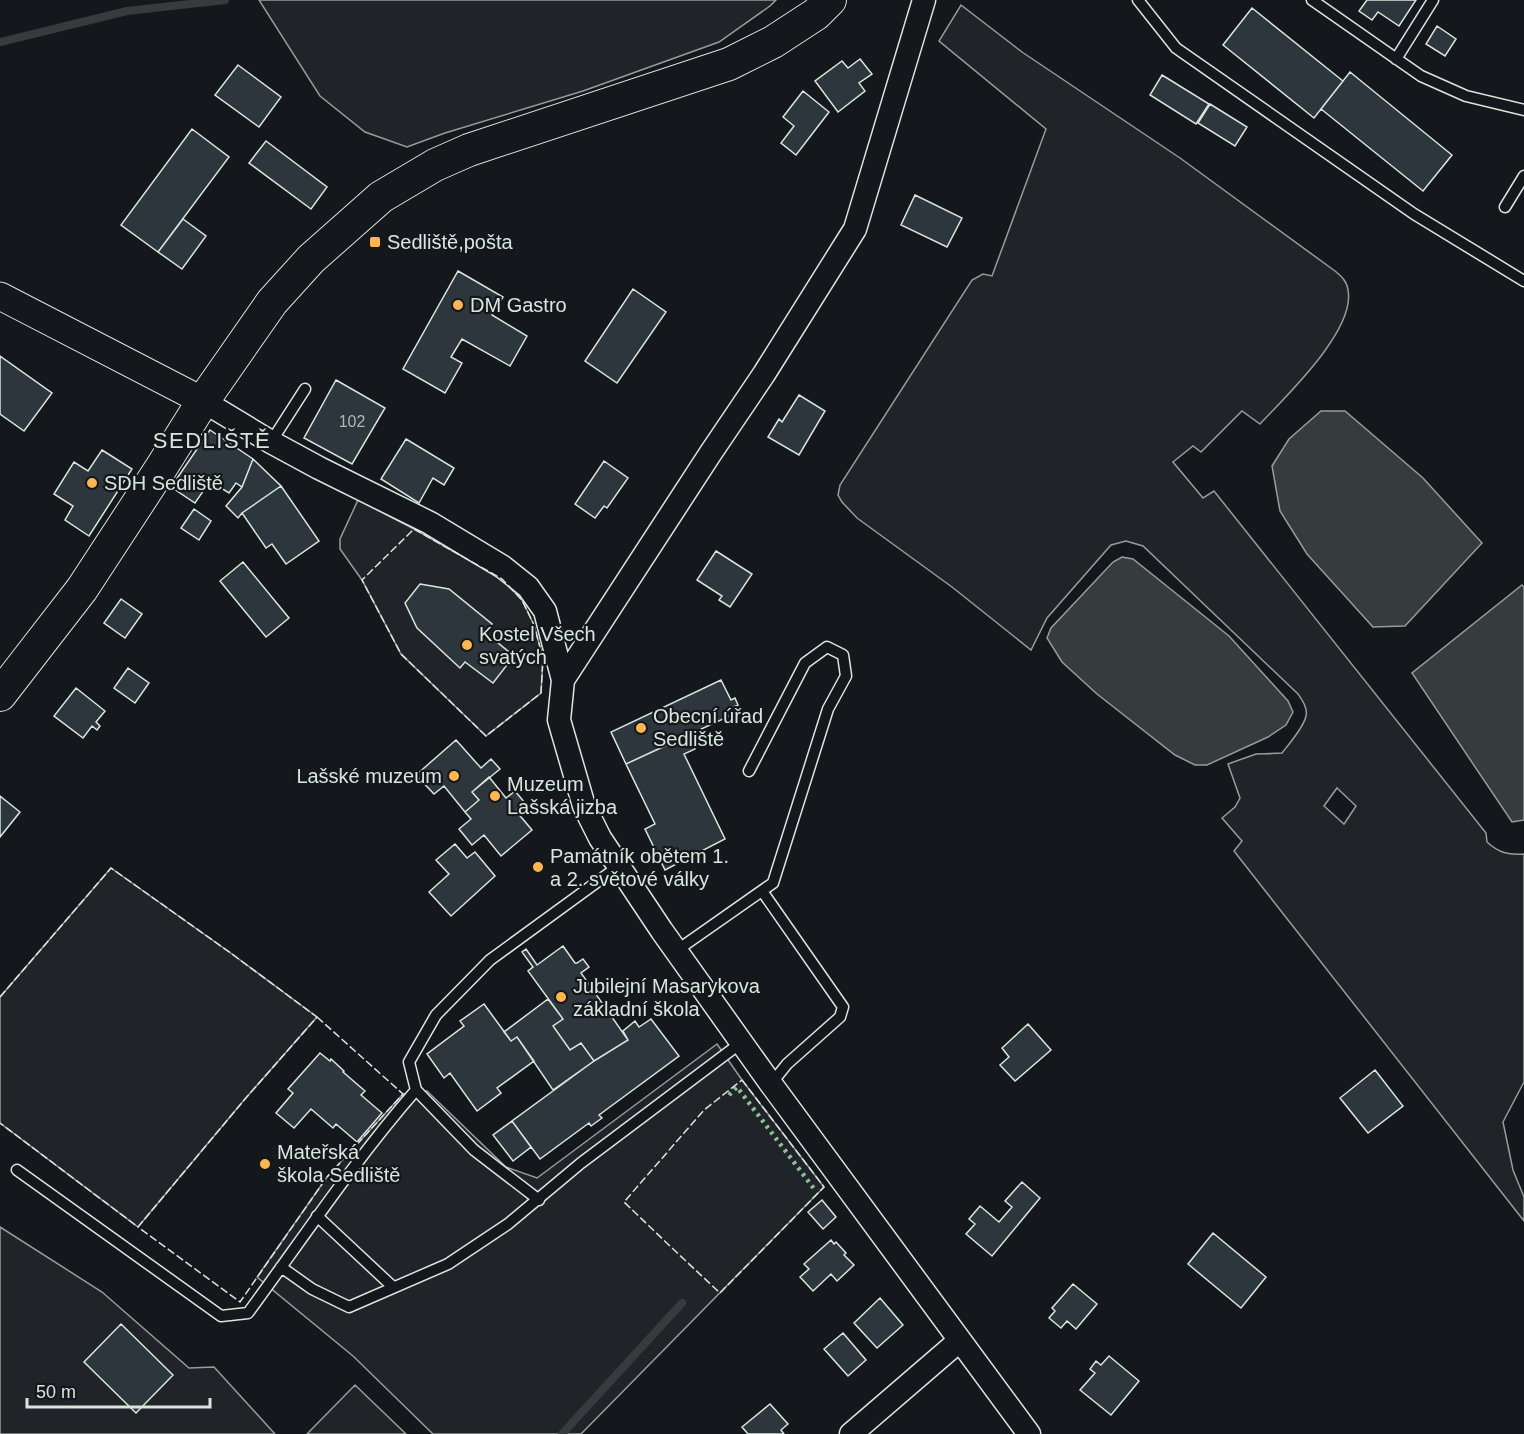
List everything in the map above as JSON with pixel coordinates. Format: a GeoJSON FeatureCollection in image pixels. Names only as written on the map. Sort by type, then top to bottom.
{"type":"FeatureCollection","features":[{"type":"Feature","properties":{"kind":"main road"},"geometry":{"type":"LineString","coordinates":[[0,695],[82,589],[203,401],[265,311],[311,259],[381,197],[435,165],[469,150],[729,64],[773,42],[816,14],[830,0]]}},
{"type":"Feature","properties":{"kind":"street"},"geometry":{"type":"LineString","coordinates":[[563,680],[764,374],[855,229],[924,0]]}},
{"type":"Feature","properties":{"kind":"street"},"geometry":{"type":"LineString","coordinates":[[0,296],[203,401],[319,468],[430,523],[503,567],[528,587],[545,611],[563,680],[559,720],[584,806],[600,838],[676,951],[771,1084],[1029,1434]]}},
{"type":"Feature","properties":{"kind":"street"},"geometry":{"type":"LineString","coordinates":[[851,1434],[959,1341]]}},
{"type":"Feature","properties":{"kind":"lane"},"geometry":{"type":"LineString","coordinates":[[1138,0],[1176,48],[1414,214],[1524,281]]}},
{"type":"Feature","properties":{"kind":"lane"},"geometry":{"type":"LineString","coordinates":[[1312,0],[1421,76],[1466,96],[1524,110]]}},
{"type":"Feature","properties":{"kind":"lane"},"geometry":{"type":"LineString","coordinates":[[1396,59],[1433,0]]}},
{"type":"Feature","properties":{"kind":"lane"},"geometry":{"type":"LineString","coordinates":[[1505,207],[1524,176]]}},
{"type":"Feature","properties":{"kind":"lane"},"geometry":{"type":"LineString","coordinates":[[271,442],[305,389]]}},
{"type":"Feature","properties":{"kind":"lane"},"geometry":{"type":"LineString","coordinates":[[676,951],[773,883],[828,709],[846,676],[843,655],[826,647],[805,663],[749,771]]}},
{"type":"Feature","properties":{"kind":"lane"},"geometry":{"type":"LineString","coordinates":[[539,1200],[474,1150],[417,1090],[409,1062],[436,1015],[490,960],[619,866]]}},
{"type":"Feature","properties":{"kind":"lane"},"geometry":{"type":"LineString","coordinates":[[762,891],[843,1006],[840,1017],[787,1064],[771,1084]]}},
{"type":"Feature","properties":{"kind":"lane"},"geometry":{"type":"LineString","coordinates":[[281,1267],[312,1289],[349,1307],[448,1264],[508,1224],[741,1042]]}},
{"type":"Feature","properties":{"kind":"lane"},"geometry":{"type":"LineString","coordinates":[[17,1170],[221,1316],[248,1313],[317,1216],[397,1112],[417,1090]]}},
{"type":"Feature","properties":{"kind":"lane"},"geometry":{"type":"LineString","coordinates":[[317,1216],[393,1287]]}},
{"type":"Feature","properties":{"kind":"shaded area"},"geometry":{"type":"Polygon","coordinates":[[[259,0],[776,0],[719,42],[583,91],[445,133],[407,147],[365,132],[320,96],[259,0]]]}},
{"type":"Feature","properties":{"kind":"shaded area"},"geometry":{"type":"Polygon","coordinates":[[[961,5],[1022,52],[1180,158],[1335,271],[1346,284],[1348,306],[1331,343],[1317,362],[1260,424],[1242,411],[1201,452],[1193,446],[1173,462],[1203,498],[1214,491],[1486,833],[1487,842],[1504,852],[1524,854],[1524,1082],[1503,1122],[1513,1170],[1524,1197],[1524,1221],[1234,851],[1242,841],[1222,818],[1235,807],[1240,798],[1228,764],[1256,754],[1282,753],[1305,720],[1305,707],[1298,694],[1143,546],[1126,541],[1111,545],[1047,618],[1031,650],[952,587],[857,518],[838,495],[840,485],[972,280],[983,274],[992,276],[1046,129],[939,41],[961,5]],[[1337,788],[1324,806],[1344,824],[1356,806],[1337,788]]]}},
{"type":"Feature","properties":{"kind":"shaded area"},"geometry":{"type":"Polygon","coordinates":[[[1321,411],[1345,411],[1423,478],[1482,543],[1405,626],[1373,627],[1307,554],[1280,511],[1272,466],[1289,439],[1321,411]]]}},
{"type":"Feature","properties":{"kind":"shaded area"},"geometry":{"type":"Polygon","coordinates":[[[358,500],[502,579],[522,600],[534,625],[543,658],[541,693],[486,736],[401,654],[362,580],[340,549],[340,539],[358,500]]]}},
{"type":"Feature","properties":{"kind":"shaded area"},"geometry":{"type":"Polygon","coordinates":[[[1122,557],[1133,559],[1229,636],[1288,701],[1293,712],[1286,725],[1268,737],[1207,765],[1195,765],[1175,755],[1097,694],[1062,662],[1047,638],[1051,628],[1113,562],[1122,557]]]}},
{"type":"Feature","properties":{"kind":"shaded area"},"geometry":{"type":"Polygon","coordinates":[[[1522,585],[1524,587],[1524,820],[1512,822],[1412,673],[1522,585]]]}},
{"type":"Feature","properties":{"kind":"shaded area"},"geometry":{"type":"Polygon","coordinates":[[[111,868],[317,1017],[138,1227],[0,1123],[0,997],[111,868]]]}},
{"type":"Feature","properties":{"kind":"shaded area"},"geometry":{"type":"Polygon","coordinates":[[[717,1044],[824,1187],[581,1434],[433,1434],[353,1356],[257,1277],[327,1177],[403,1094],[427,1091],[506,1167],[537,1178],[717,1044]]]}},
{"type":"Feature","properties":{"kind":"shaded area"},"geometry":{"type":"Polygon","coordinates":[[[0,1227],[102,1292],[189,1368],[214,1367],[275,1434],[0,1434],[0,1227]]]}},
{"type":"Feature","properties":{"kind":"shaded area"},"geometry":{"type":"Polygon","coordinates":[[[355,1385],[406,1434],[307,1434],[355,1385]]]}},
{"type":"Feature","properties":{"kind":"building"},"geometry":{"type":"Polygon","coordinates":[[[1367,0],[1416,0],[1399,26],[1378,12],[1372,20],[1359,11],[1367,0]]]}},
{"type":"Feature","properties":{"kind":"building"},"geometry":{"type":"Polygon","coordinates":[[[1252,8],[1343,81],[1314,118],[1223,45],[1252,8]]]}},
{"type":"Feature","properties":{"kind":"building"},"geometry":{"type":"Polygon","coordinates":[[[1437,26],[1456,39],[1445,56],[1426,44],[1437,26]]]}},
{"type":"Feature","properties":{"kind":"building"},"geometry":{"type":"Polygon","coordinates":[[[860,59],[872,74],[859,83],[865,91],[838,112],[815,81],[842,61],[848,68],[860,59]]]}},
{"type":"Feature","properties":{"kind":"building"},"geometry":{"type":"Polygon","coordinates":[[[238,65],[281,97],[259,127],[215,95],[238,65]]]}},
{"type":"Feature","properties":{"kind":"building"},"geometry":{"type":"Polygon","coordinates":[[[1350,72],[1452,155],[1423,191],[1321,109],[1350,72]]]}},
{"type":"Feature","properties":{"kind":"building"},"geometry":{"type":"Polygon","coordinates":[[[1162,75],[1209,104],[1196,124],[1150,95],[1162,75]]]}},
{"type":"Feature","properties":{"kind":"building"},"geometry":{"type":"Polygon","coordinates":[[[803,91],[829,112],[796,155],[781,143],[794,126],[783,117],[803,91]]]}},
{"type":"Feature","properties":{"kind":"building"},"geometry":{"type":"Polygon","coordinates":[[[1210,104],[1247,127],[1235,146],[1198,123],[1210,104]]]}},
{"type":"Feature","properties":{"kind":"building"},"geometry":{"type":"Polygon","coordinates":[[[192,129],[229,157],[158,252],[121,225],[192,129]]]}},
{"type":"Feature","properties":{"kind":"building"},"geometry":{"type":"Polygon","coordinates":[[[266,141],[327,187],[311,209],[249,163],[266,141]]]}},
{"type":"Feature","properties":{"kind":"building"},"geometry":{"type":"Polygon","coordinates":[[[915,195],[962,218],[947,247],[901,225],[915,195]]]}},
{"type":"Feature","properties":{"kind":"building"},"geometry":{"type":"Polygon","coordinates":[[[183,219],[206,236],[182,269],[158,252],[183,219]]]}},
{"type":"Feature","properties":{"kind":"building"},"geometry":{"type":"Polygon","coordinates":[[[458,271],[503,297],[492,315],[527,336],[510,366],[462,339],[451,357],[462,363],[445,393],[403,369],[458,271]]]}},
{"type":"Feature","properties":{"kind":"building"},"geometry":{"type":"Polygon","coordinates":[[[633,289],[666,312],[617,383],[585,361],[633,289]]]}},
{"type":"Feature","properties":{"kind":"building"},"geometry":{"type":"Polygon","coordinates":[[[0,356],[52,393],[24,431],[0,414],[0,356]]]}},
{"type":"Feature","properties":{"kind":"building"},"geometry":{"type":"Polygon","coordinates":[[[336,380],[385,408],[352,464],[304,438],[336,380]]]}},
{"type":"Feature","properties":{"kind":"building"},"geometry":{"type":"Polygon","coordinates":[[[799,395],[825,411],[799,455],[768,437],[779,419],[782,422],[799,395]]]}},
{"type":"Feature","properties":{"kind":"building"},"geometry":{"type":"Polygon","coordinates":[[[210,430],[253,459],[242,487],[236,483],[229,493],[210,481],[195,503],[171,487],[210,430]]]}},
{"type":"Feature","properties":{"kind":"building"},"geometry":{"type":"Polygon","coordinates":[[[406,439],[454,468],[444,485],[433,478],[419,503],[381,479],[406,439]]]}},
{"type":"Feature","properties":{"kind":"building","name":"SDH Sedliště"},"geometry":{"type":"Polygon","coordinates":[[[102,450],[132,469],[89,536],[65,520],[73,506],[54,494],[74,462],[88,471],[102,450]]]}},
{"type":"Feature","properties":{"kind":"building"},"geometry":{"type":"Polygon","coordinates":[[[253,459],[281,486],[238,518],[226,506],[242,487],[253,459]]]}},
{"type":"Feature","properties":{"kind":"building"},"geometry":{"type":"Polygon","coordinates":[[[604,461],[628,478],[607,508],[604,506],[595,518],[575,504],[604,461]]]}},
{"type":"Feature","properties":{"kind":"building"},"geometry":{"type":"Polygon","coordinates":[[[281,486],[319,541],[286,564],[272,544],[266,548],[242,513],[281,486]]]}},
{"type":"Feature","properties":{"kind":"building"},"geometry":{"type":"Polygon","coordinates":[[[194,509],[211,521],[199,540],[181,528],[194,509]]]}},
{"type":"Feature","properties":{"kind":"building"},"geometry":{"type":"Polygon","coordinates":[[[716,551],[752,574],[730,607],[719,600],[722,596],[697,580],[716,551]]]}},
{"type":"Feature","properties":{"kind":"building"},"geometry":{"type":"Polygon","coordinates":[[[243,562],[289,618],[266,637],[220,581],[243,562]]]}},
{"type":"Feature","properties":{"kind":"building","name":"Kostel Všech svatých"},"geometry":{"type":"Polygon","coordinates":[[[420,584],[449,589],[492,624],[486,633],[514,656],[493,683],[465,662],[460,668],[417,628],[405,603],[420,584]]]}},
{"type":"Feature","properties":{"kind":"building"},"geometry":{"type":"Polygon","coordinates":[[[121,599],[142,614],[125,638],[104,623],[121,599]]]}},
{"type":"Feature","properties":{"kind":"building"},"geometry":{"type":"Polygon","coordinates":[[[128,668],[149,683],[135,703],[114,688],[128,668]]]}},
{"type":"Feature","properties":{"kind":"building"},"geometry":{"type":"Polygon","coordinates":[[[721,680],[731,700],[735,698],[738,705],[733,707],[736,713],[626,764],[611,732],[721,680]]]}},
{"type":"Feature","properties":{"kind":"building"},"geometry":{"type":"Polygon","coordinates":[[[76,688],[105,711],[96,722],[100,726],[97,730],[92,726],[83,738],[54,716],[76,688]]]}},
{"type":"Feature","properties":{"kind":"building","name":"Lašské muzeum"},"geometry":{"type":"Polygon","coordinates":[[[456,740],[481,768],[491,759],[500,769],[472,792],[479,800],[465,812],[444,786],[434,794],[416,775],[456,740]]]}},
{"type":"Feature","properties":{"kind":"building"},"geometry":{"type":"Polygon","coordinates":[[[678,740],[681,746],[691,741],[695,749],[684,754],[725,839],[665,870],[645,829],[655,824],[626,764],[678,740]]]}},
{"type":"Feature","properties":{"kind":"building"},"geometry":{"type":"Polygon","coordinates":[[[489,777],[506,798],[515,791],[525,803],[516,811],[532,830],[501,856],[484,835],[472,845],[459,829],[471,819],[465,812],[479,800],[472,792],[489,777]]]}},
{"type":"Feature","properties":{"kind":"building"},"geometry":{"type":"Polygon","coordinates":[[[0,796],[20,812],[0,837],[0,796]]]}},
{"type":"Feature","properties":{"kind":"building"},"geometry":{"type":"Polygon","coordinates":[[[455,844],[467,858],[475,852],[495,876],[451,916],[429,892],[449,874],[436,860],[455,844]]]}},
{"type":"Feature","properties":{"kind":"building"},"geometry":{"type":"Polygon","coordinates":[[[563,946],[575,963],[583,959],[589,967],[581,973],[628,1040],[594,1061],[581,1043],[570,1050],[553,1026],[563,1019],[528,971],[533,967],[522,952],[526,949],[537,965],[563,946]]]}},
{"type":"Feature","properties":{"kind":"building"},"geometry":{"type":"Polygon","coordinates":[[[548,999],[563,1019],[553,1026],[570,1050],[581,1043],[594,1061],[553,1090],[517,1037],[511,1041],[504,1032],[548,999]]]}},
{"type":"Feature","properties":{"kind":"building"},"geometry":{"type":"Polygon","coordinates":[[[484,1004],[511,1041],[517,1037],[534,1061],[497,1088],[501,1093],[477,1111],[450,1073],[444,1078],[427,1054],[464,1026],[460,1021],[484,1004]]]}},
{"type":"Feature","properties":{"kind":"building"},"geometry":{"type":"Polygon","coordinates":[[[651,1019],[679,1056],[599,1115],[602,1118],[591,1126],[589,1123],[540,1159],[512,1121],[594,1061],[628,1040],[623,1031],[635,1021],[639,1027],[651,1019]]]}},
{"type":"Feature","properties":{"kind":"building"},"geometry":{"type":"Polygon","coordinates":[[[1028,1024],[1051,1050],[1015,1081],[1000,1065],[1009,1057],[1002,1048],[1028,1024]]]}},
{"type":"Feature","properties":{"kind":"building"},"geometry":{"type":"Polygon","coordinates":[[[320,1053],[330,1061],[331,1059],[365,1091],[361,1095],[382,1113],[357,1142],[336,1124],[333,1128],[311,1109],[294,1128],[276,1113],[293,1093],[288,1089],[320,1053]]]}},
{"type":"Feature","properties":{"kind":"building"},"geometry":{"type":"Polygon","coordinates":[[[1375,1070],[1403,1106],[1368,1133],[1340,1098],[1375,1070]]]}},
{"type":"Feature","properties":{"kind":"building"},"geometry":{"type":"Polygon","coordinates":[[[512,1121],[531,1147],[513,1161],[493,1135],[512,1121]]]}},
{"type":"Feature","properties":{"kind":"building"},"geometry":{"type":"Polygon","coordinates":[[[1022,1182],[1040,1198],[992,1256],[966,1234],[975,1224],[969,1219],[980,1206],[999,1222],[1012,1207],[1005,1201],[1022,1182]]]}},
{"type":"Feature","properties":{"kind":"building"},"geometry":{"type":"Polygon","coordinates":[[[822,1200],[836,1217],[823,1229],[808,1212],[822,1200]]]}},
{"type":"Feature","properties":{"kind":"building"},"geometry":{"type":"Polygon","coordinates":[[[1213,1233],[1266,1277],[1241,1308],[1188,1264],[1213,1233]]]}},
{"type":"Feature","properties":{"kind":"building"},"geometry":{"type":"Polygon","coordinates":[[[831,1240],[834,1244],[836,1242],[854,1265],[837,1281],[831,1274],[813,1291],[800,1277],[809,1269],[804,1264],[831,1240]]]}},
{"type":"Feature","properties":{"kind":"building"},"geometry":{"type":"Polygon","coordinates":[[[1073,1284],[1097,1304],[1076,1329],[1067,1321],[1061,1328],[1049,1318],[1055,1311],[1052,1308],[1073,1284]]]}},
{"type":"Feature","properties":{"kind":"building"},"geometry":{"type":"Polygon","coordinates":[[[880,1298],[903,1325],[877,1348],[854,1323],[880,1298]]]}},
{"type":"Feature","properties":{"kind":"building"},"geometry":{"type":"Polygon","coordinates":[[[121,1324],[173,1375],[136,1413],[84,1362],[121,1324]]]}},
{"type":"Feature","properties":{"kind":"building"},"geometry":{"type":"Polygon","coordinates":[[[843,1333],[866,1360],[848,1376],[824,1349],[843,1333]]]}},
{"type":"Feature","properties":{"kind":"building"},"geometry":{"type":"Polygon","coordinates":[[[1109,1356],[1139,1381],[1111,1415],[1080,1390],[1095,1373],[1090,1369],[1096,1361],[1101,1365],[1109,1356]]]}},
{"type":"Feature","properties":{"kind":"building"},"geometry":{"type":"Polygon","coordinates":[[[770,1404],[788,1424],[781,1430],[784,1434],[748,1434],[742,1427],[770,1404]]]}},
{"type":"Feature","properties":{"kind":"waterway"},"geometry":{"type":"LineString","coordinates":[[0,42],[127,11],[225,0]]}},
{"type":"Feature","properties":{"kind":"waterway"},"geometry":{"type":"LineString","coordinates":[[562,1434],[682,1303]]}},
{"type":"Feature","properties":{"kind":"hedge"},"geometry":{"type":"LineString","coordinates":[[729,1095],[737,1087],[815,1190]]}},
{"type":"Feature","properties":{"kind":"fence"},"geometry":{"type":"LineString","coordinates":[[414,529],[502,579],[522,600],[534,625],[543,658],[541,693],[486,736],[401,654],[362,580],[414,529]]}},
{"type":"Feature","properties":{"kind":"fence"},"geometry":{"type":"LineString","coordinates":[[0,997],[111,868],[317,1017],[138,1227],[0,1123]]}},
{"type":"Feature","properties":{"kind":"fence"},"geometry":{"type":"LineString","coordinates":[[317,1017],[403,1094],[327,1177],[240,1302],[138,1227],[317,1017]]}},
{"type":"Feature","properties":{"kind":"fence"},"geometry":{"type":"LineString","coordinates":[[742,1080],[824,1187],[720,1293],[624,1202],[704,1110],[742,1080]]}},
{"type":"Feature","properties":{"kind":"place","name":"Sedliště,pošta"},"geometry":{"type":"Point","coordinates":[375,242]}},
{"type":"Feature","properties":{"kind":"place","name":"DM Gastro"},"geometry":{"type":"Point","coordinates":[458,305]}},
{"type":"Feature","properties":{"kind":"place","name":"SDH Sedliště"},"geometry":{"type":"Point","coordinates":[92,483]}},
{"type":"Feature","properties":{"kind":"place","name":"Kostel Všech svatých"},"geometry":{"type":"Point","coordinates":[467,645]}},
{"type":"Feature","properties":{"kind":"place","name":"Obecní úřad Sedliště"},"geometry":{"type":"Point","coordinates":[641,728]}},
{"type":"Feature","properties":{"kind":"place","name":"Lašské muzeum"},"geometry":{"type":"Point","coordinates":[454,776]}},
{"type":"Feature","properties":{"kind":"place","name":"Muzeum Lašská jizba"},"geometry":{"type":"Point","coordinates":[495,796]}},
{"type":"Feature","properties":{"kind":"place","name":"Památník obětem 1. a 2. světové války"},"geometry":{"type":"Point","coordinates":[538,867]}},
{"type":"Feature","properties":{"kind":"place","name":"Jubilejní Masarykova základní škola"},"geometry":{"type":"Point","coordinates":[561,997]}},
{"type":"Feature","properties":{"kind":"place","name":"Mateřská škola Sedliště"},"geometry":{"type":"Point","coordinates":[265,1164]}},
{"type":"Feature","properties":{"kind":"district","name":"SEDLIŠTĚ"},"geometry":{"type":"Point","coordinates":[212,440]}}]}
